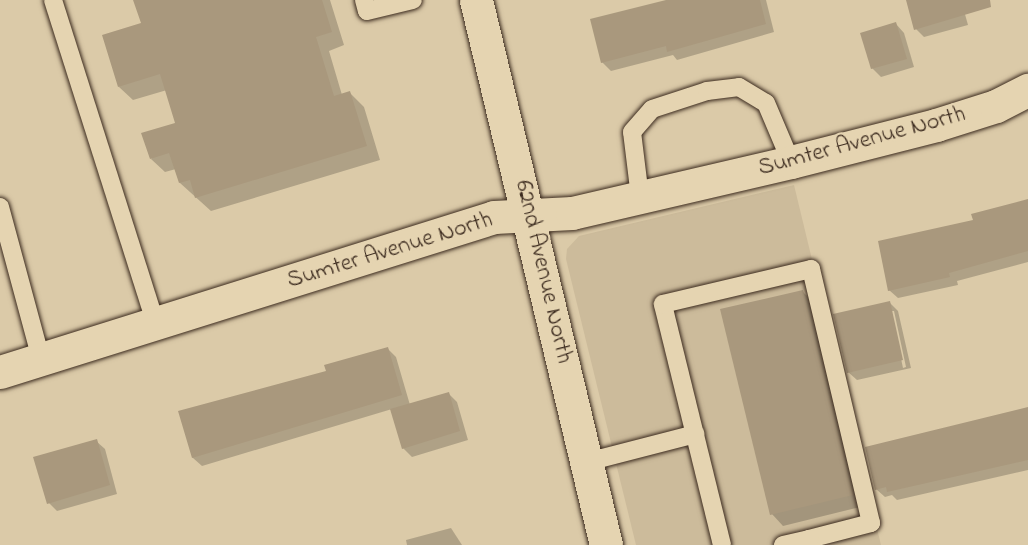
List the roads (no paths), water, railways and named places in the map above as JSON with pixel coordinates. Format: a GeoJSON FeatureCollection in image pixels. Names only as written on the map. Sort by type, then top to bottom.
{"type":"FeatureCollection","features":[{"type":"Feature","properties":{"kind":"street","name":"62nd Avenue North"},"geometry":{"type":"LineString","coordinates":[[476,0],[530,217],[606,545]]}},
{"type":"Feature","properties":{"kind":"street","name":"Sumter Avenue North"},"geometry":{"type":"LineString","coordinates":[[0,372],[494,217],[530,217],[572,213],[791,162],[936,125],[996,106],[1028,90]]}},
{"type":"Feature","properties":{"kind":"lane"},"geometry":{"type":"LineString","coordinates":[[53,0],[156,324]]}},
{"type":"Feature","properties":{"kind":"lane"},"geometry":{"type":"LineString","coordinates":[[364,0],[367,11],[413,0]]}},
{"type":"Feature","properties":{"kind":"lane"},"geometry":{"type":"LineString","coordinates":[[640,197],[632,132],[652,109],[707,91],[739,87],[766,103],[791,162]]}},
{"type":"Feature","properties":{"kind":"lane"},"geometry":{"type":"LineString","coordinates":[[0,207],[41,359]]}},
{"type":"Feature","properties":{"kind":"lane"},"geometry":{"type":"LineString","coordinates":[[722,545],[663,304],[811,269],[871,523],[810,542],[783,545]]}},
{"type":"Feature","properties":{"kind":"lane"},"geometry":{"type":"LineString","coordinates":[[587,462],[694,434]]}}]}
